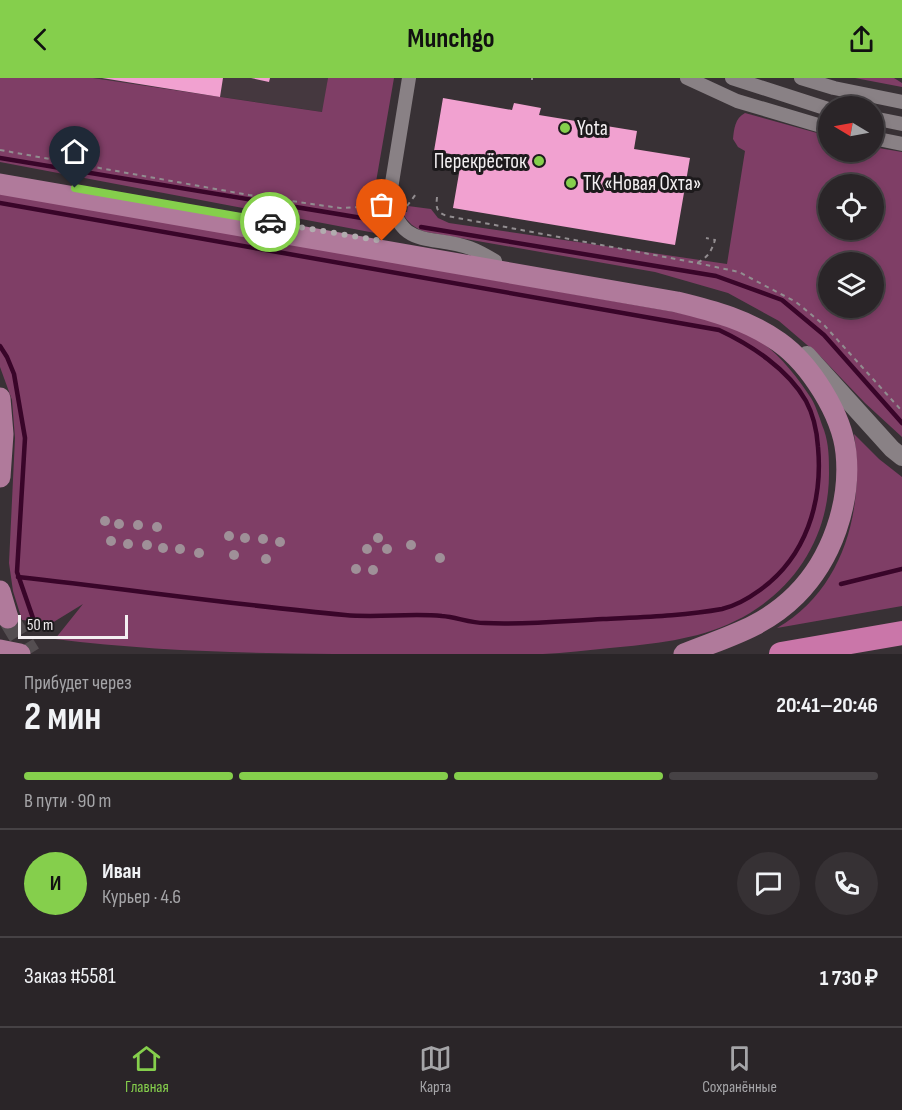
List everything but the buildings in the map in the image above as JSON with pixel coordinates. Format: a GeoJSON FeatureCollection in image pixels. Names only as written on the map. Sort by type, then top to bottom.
{"type":"FeatureCollection","features":[{"type":"Feature","properties":{"kind":"highway"},"geometry":{"type":"LineString","coordinates":[[781,654],[902,633]]}},
{"type":"Feature","properties":{"kind":"main road"},"geometry":{"type":"LineString","coordinates":[[0,175],[679,294],[724,305],[761,320],[786,336],[810,358],[892,449],[902,457]]}},
{"type":"Feature","properties":{"kind":"main road"},"geometry":{"type":"LineString","coordinates":[[0,184],[677,302],[723,313],[756,327],[781,343],[803,364],[820,387],[837,420],[846,451],[845,490],[836,530],[821,563],[797,594],[774,614],[742,633],[684,654]]}},
{"type":"Feature","properties":{"kind":"main road"},"geometry":{"type":"LineString","coordinates":[[0,398],[3,434],[0,477]]}},
{"type":"Feature","properties":{"kind":"main road"},"geometry":{"type":"LineString","coordinates":[[0,591],[8,618]]}},
{"type":"Feature","properties":{"kind":"main road"},"geometry":{"type":"LineString","coordinates":[[0,650],[20,654]]}},
{"type":"Feature","properties":{"kind":"street"},"geometry":{"type":"LineString","coordinates":[[409,78],[390,195],[393,211],[400,225],[420,238],[470,248],[495,261]]}},
{"type":"Feature","properties":{"kind":"street"},"geometry":{"type":"LineString","coordinates":[[687,78],[737,101],[818,125]]}},
{"type":"Feature","properties":{"kind":"street"},"geometry":{"type":"LineString","coordinates":[[732,78],[818,106]]}},
{"type":"Feature","properties":{"kind":"street"},"geometry":{"type":"LineString","coordinates":[[801,78],[834,88],[902,102]]}},
{"type":"Feature","properties":{"kind":"street"},"geometry":{"type":"LineString","coordinates":[[884,120],[902,124]]}},
{"type":"Feature","properties":{"kind":"street"},"geometry":{"type":"LineString","coordinates":[[884,140],[902,144]]}},
{"type":"Feature","properties":{"kind":"path"},"geometry":{"type":"LineString","coordinates":[[0,150],[249,195],[340,208],[383,207],[393,211]]}},
{"type":"Feature","properties":{"kind":"path"},"geometry":{"type":"LineString","coordinates":[[437,197],[436,208],[439,213],[447,216],[739,272],[796,302],[824,325],[902,411]]}},
{"type":"Feature","properties":{"kind":"path"},"geometry":{"type":"LineString","coordinates":[[697,263],[707,258],[712,250],[715,240],[706,238]]}},
{"type":"Feature","properties":{"kind":"shaded area"},"geometry":{"type":"Polygon","coordinates":[[[0,78],[93,78],[322,112],[328,78],[394,78],[372,205],[385,208],[386,224],[384,229],[375,233],[0,162],[0,78]]]}},
{"type":"Feature","properties":{"kind":"shaded area"},"geometry":{"type":"Polygon","coordinates":[[[93,78],[328,78],[323,112],[93,78]]]}},
{"type":"Feature","properties":{"kind":"shaded area"},"geometry":{"type":"Polygon","coordinates":[[[855,78],[894,78],[902,83],[902,87],[855,78]]]}},
{"type":"Feature","properties":{"kind":"shaded area"},"geometry":{"type":"Polygon","coordinates":[[[745,113],[818,133],[818,162],[884,162],[884,149],[902,152],[902,437],[865,403],[820,356],[779,321],[728,293],[655,272],[426,232],[412,225],[402,212],[407,212],[408,206],[431,209],[438,218],[449,223],[727,264],[745,151],[738,147],[733,139],[739,118],[745,113]]]}},
{"type":"Feature","properties":{"kind":"shaded area"},"geometry":{"type":"Polygon","coordinates":[[[0,193],[675,312],[745,332],[774,352],[798,379],[811,398],[824,430],[829,457],[829,474],[827,498],[815,541],[804,561],[790,579],[756,609],[735,621],[705,633],[658,643],[543,654],[324,654],[144,648],[55,639],[83,604],[52,623],[22,620],[13,591],[9,563],[15,438],[12,400],[0,367],[0,193]]]}},
{"type":"Feature","properties":{"kind":"shaded area"},"geometry":{"type":"Polygon","coordinates":[[[854,434],[879,459],[902,477],[902,606],[777,628],[800,611],[819,592],[834,569],[845,544],[856,490],[857,462],[854,434]]]}},
{"type":"Feature","properties":{"kind":"waterway"},"geometry":{"type":"LineString","coordinates":[[0,158],[374,220]]}},
{"type":"Feature","properties":{"kind":"waterway"},"geometry":{"type":"LineString","coordinates":[[0,203],[719,330],[768,359],[798,389],[806,401],[814,423],[818,447],[818,488],[814,508],[800,545],[776,577],[742,601],[722,609],[648,617],[485,623],[442,616],[357,616],[304,611],[18,577]]}},
{"type":"Feature","properties":{"kind":"waterway"},"geometry":{"type":"LineString","coordinates":[[421,227],[716,276],[782,300],[824,335],[902,423]]}},
{"type":"Feature","properties":{"kind":"waterway"},"geometry":{"type":"LineString","coordinates":[[0,346],[14,374],[25,438],[17,572],[34,621]]}},
{"type":"Feature","properties":{"kind":"waterway"},"geometry":{"type":"LineString","coordinates":[[841,584],[902,569]]}},
{"type":"Feature","properties":{"kind":"tunnel"},"geometry":{"type":"LineString","coordinates":[[8,618],[30,654]]}},
{"type":"Feature","properties":{"kind":"way so far"},"geometry":{"type":"LineString","coordinates":[[270,222],[382,241]]}},
{"type":"Feature","properties":{"kind":"place","name":"Yota"},"geometry":{"type":"Point","coordinates":[565,128]}},
{"type":"Feature","properties":{"kind":"place","name":"Перекрёсток"},"geometry":{"type":"Point","coordinates":[539,161]}},
{"type":"Feature","properties":{"kind":"place","name":"ТК «Новая Охта»"},"geometry":{"type":"Point","coordinates":[571,183]}},
{"type":"Feature","properties":{"kind":"route"},"geometry":{"type":"LineString","coordinates":[[75,188],[270,222]]}}]}
